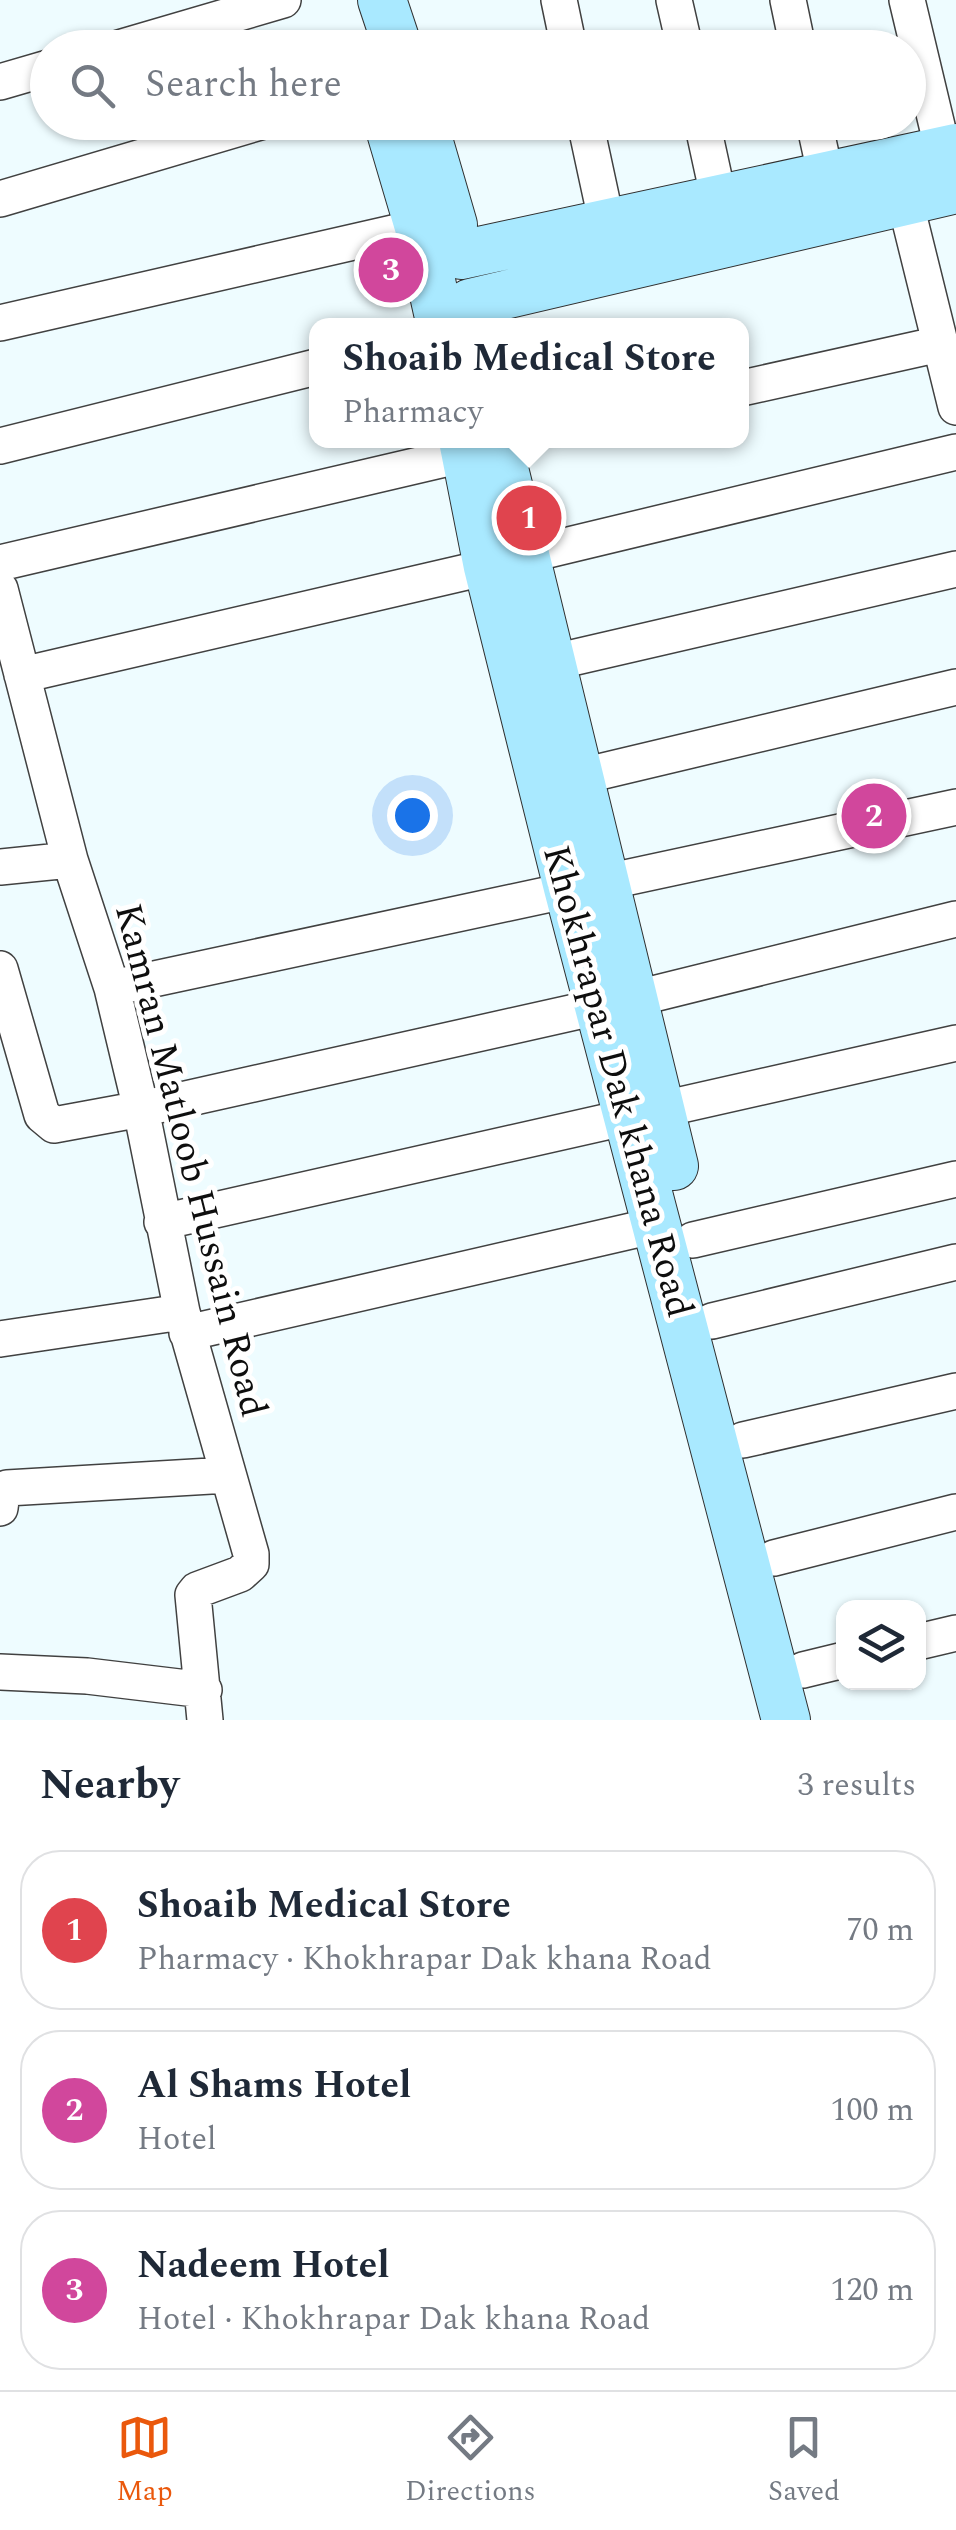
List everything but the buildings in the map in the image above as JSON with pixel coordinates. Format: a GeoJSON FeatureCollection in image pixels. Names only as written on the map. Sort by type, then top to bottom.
{"type":"FeatureCollection","features":[{"type":"Feature","properties":{"kind":"street"},"geometry":{"type":"LineString","coordinates":[[180,30],[283,0]]}},
{"type":"Feature","properties":{"kind":"street"},"geometry":{"type":"LineString","coordinates":[[350,0],[359,30]]}},
{"type":"Feature","properties":{"kind":"street"},"geometry":{"type":"LineString","coordinates":[[382,0],[392,30]]}},
{"type":"Feature","properties":{"kind":"street"},"geometry":{"type":"LineString","coordinates":[[559,0],[565,30]]}},
{"type":"Feature","properties":{"kind":"street"},"geometry":{"type":"LineString","coordinates":[[674,0],[681,30]]}},
{"type":"Feature","properties":{"kind":"street"},"geometry":{"type":"LineString","coordinates":[[788,0],[794,30]]}},
{"type":"Feature","properties":{"kind":"street"},"geometry":{"type":"LineString","coordinates":[[907,0],[915,30]]}},
{"type":"Feature","properties":{"kind":"street"},"geometry":{"type":"LineString","coordinates":[[926,69],[952,163]]}},
{"type":"Feature","properties":{"kind":"street"},"geometry":{"type":"LineString","coordinates":[[0,82],[30,73]]}},
{"type":"Feature","properties":{"kind":"street"},"geometry":{"type":"LineString","coordinates":[[0,199],[199,140]]}},
{"type":"Feature","properties":{"kind":"street"},"geometry":{"type":"LineString","coordinates":[[393,140],[420,227],[462,318]]}},
{"type":"Feature","properties":{"kind":"street"},"geometry":{"type":"LineString","coordinates":[[428,140],[461,255],[462,318]]}},
{"type":"Feature","properties":{"kind":"street"},"geometry":{"type":"LineString","coordinates":[[590,140],[607,224]]}},
{"type":"Feature","properties":{"kind":"street"},"geometry":{"type":"LineString","coordinates":[[706,140],[719,200]]}},
{"type":"Feature","properties":{"kind":"street"},"geometry":{"type":"LineString","coordinates":[[818,140],[826,177]]}},
{"type":"Feature","properties":{"kind":"street"},"geometry":{"type":"LineString","coordinates":[[461,255],[826,177],[952,163]]}},
{"type":"Feature","properties":{"kind":"street"},"geometry":{"type":"LineString","coordinates":[[462,318],[905,201],[952,163]]}},
{"type":"Feature","properties":{"kind":"street"},"geometry":{"type":"LineString","coordinates":[[905,201],[956,406]]}},
{"type":"Feature","properties":{"kind":"street"},"geometry":{"type":"LineString","coordinates":[[0,323],[420,227]]}},
{"type":"Feature","properties":{"kind":"street"},"geometry":{"type":"LineString","coordinates":[[749,386],[940,344]]}},
{"type":"Feature","properties":{"kind":"street"},"geometry":{"type":"LineString","coordinates":[[0,446],[309,369]]}},
{"type":"Feature","properties":{"kind":"street"},"geometry":{"type":"LineString","coordinates":[[0,563],[465,448]]}},
{"type":"Feature","properties":{"kind":"street","name":"Khokhrapar Dak khana Road"},"geometry":{"type":"LineString","coordinates":[[486,448],[506,562],[675,1232],[786,1720]]}},
{"type":"Feature","properties":{"kind":"street"},"geometry":{"type":"LineString","coordinates":[[17,700],[506,562],[956,452]]}},
{"type":"Feature","properties":{"kind":"street","name":"Khokhrapar Dak khana Road"},"geometry":{"type":"LineString","coordinates":[[506,562],[550,663],[578,777],[586,884]]}},
{"type":"Feature","properties":{"kind":"street"},"geometry":{"type":"LineString","coordinates":[[550,663],[956,569]]}},
{"type":"Feature","properties":{"kind":"street","name":"Kamran Matloob Hussain Road"},"geometry":{"type":"LineString","coordinates":[[0,589],[17,700],[112,988],[184,1323],[252,1554],[251,1564],[240,1574],[193,1595],[205,1705]]}},
{"type":"Feature","properties":{"kind":"street"},"geometry":{"type":"LineString","coordinates":[[578,777],[956,687]]}},
{"type":"Feature","properties":{"kind":"street"},"geometry":{"type":"LineString","coordinates":[[112,988],[956,807]]}},
{"type":"Feature","properties":{"kind":"street"},"geometry":{"type":"LineString","coordinates":[[0,867],[70,860]]}},
{"type":"Feature","properties":{"kind":"street"},"geometry":{"type":"LineString","coordinates":[[0,969],[46,1121],[54,1125],[616,1002],[956,920]]}},
{"type":"Feature","properties":{"kind":"street"},"geometry":{"type":"LineString","coordinates":[[162,1222],[956,1043]]}},
{"type":"Feature","properties":{"kind":"street"},"geometry":{"type":"LineString","coordinates":[[0,1340],[184,1323],[956,1179]]}},
{"type":"Feature","properties":{"kind":"street","name":"Khokhrapar Dak khana Road"},"geometry":{"type":"LineString","coordinates":[[675,1232],[712,1321],[774,1558],[823,1665],[817,1720]]}},
{"type":"Feature","properties":{"kind":"street"},"geometry":{"type":"LineString","coordinates":[[712,1321],[956,1262]]}},
{"type":"Feature","properties":{"kind":"street"},"geometry":{"type":"LineString","coordinates":[[743,1440],[956,1391]]}},
{"type":"Feature","properties":{"kind":"street"},"geometry":{"type":"LineString","coordinates":[[0,1508],[6,1488],[228,1475]]}},
{"type":"Feature","properties":{"kind":"street"},"geometry":{"type":"LineString","coordinates":[[774,1558],[956,1512]]}},
{"type":"Feature","properties":{"kind":"street"},"geometry":{"type":"LineString","coordinates":[[926,1640],[956,1633]]}},
{"type":"Feature","properties":{"kind":"street"},"geometry":{"type":"LineString","coordinates":[[0,1672],[87,1676],[205,1705]]}},
{"type":"Feature","properties":{"kind":"place","name":"Nadeem Hotel"},"geometry":{"type":"Point","coordinates":[391,270]}},
{"type":"Feature","properties":{"kind":"place","name":"Shoaib Medical Store"},"geometry":{"type":"Point","coordinates":[529,518]}},
{"type":"Feature","properties":{"kind":"place","name":"Al Shams Hotel"},"geometry":{"type":"Point","coordinates":[874,816]}}]}
